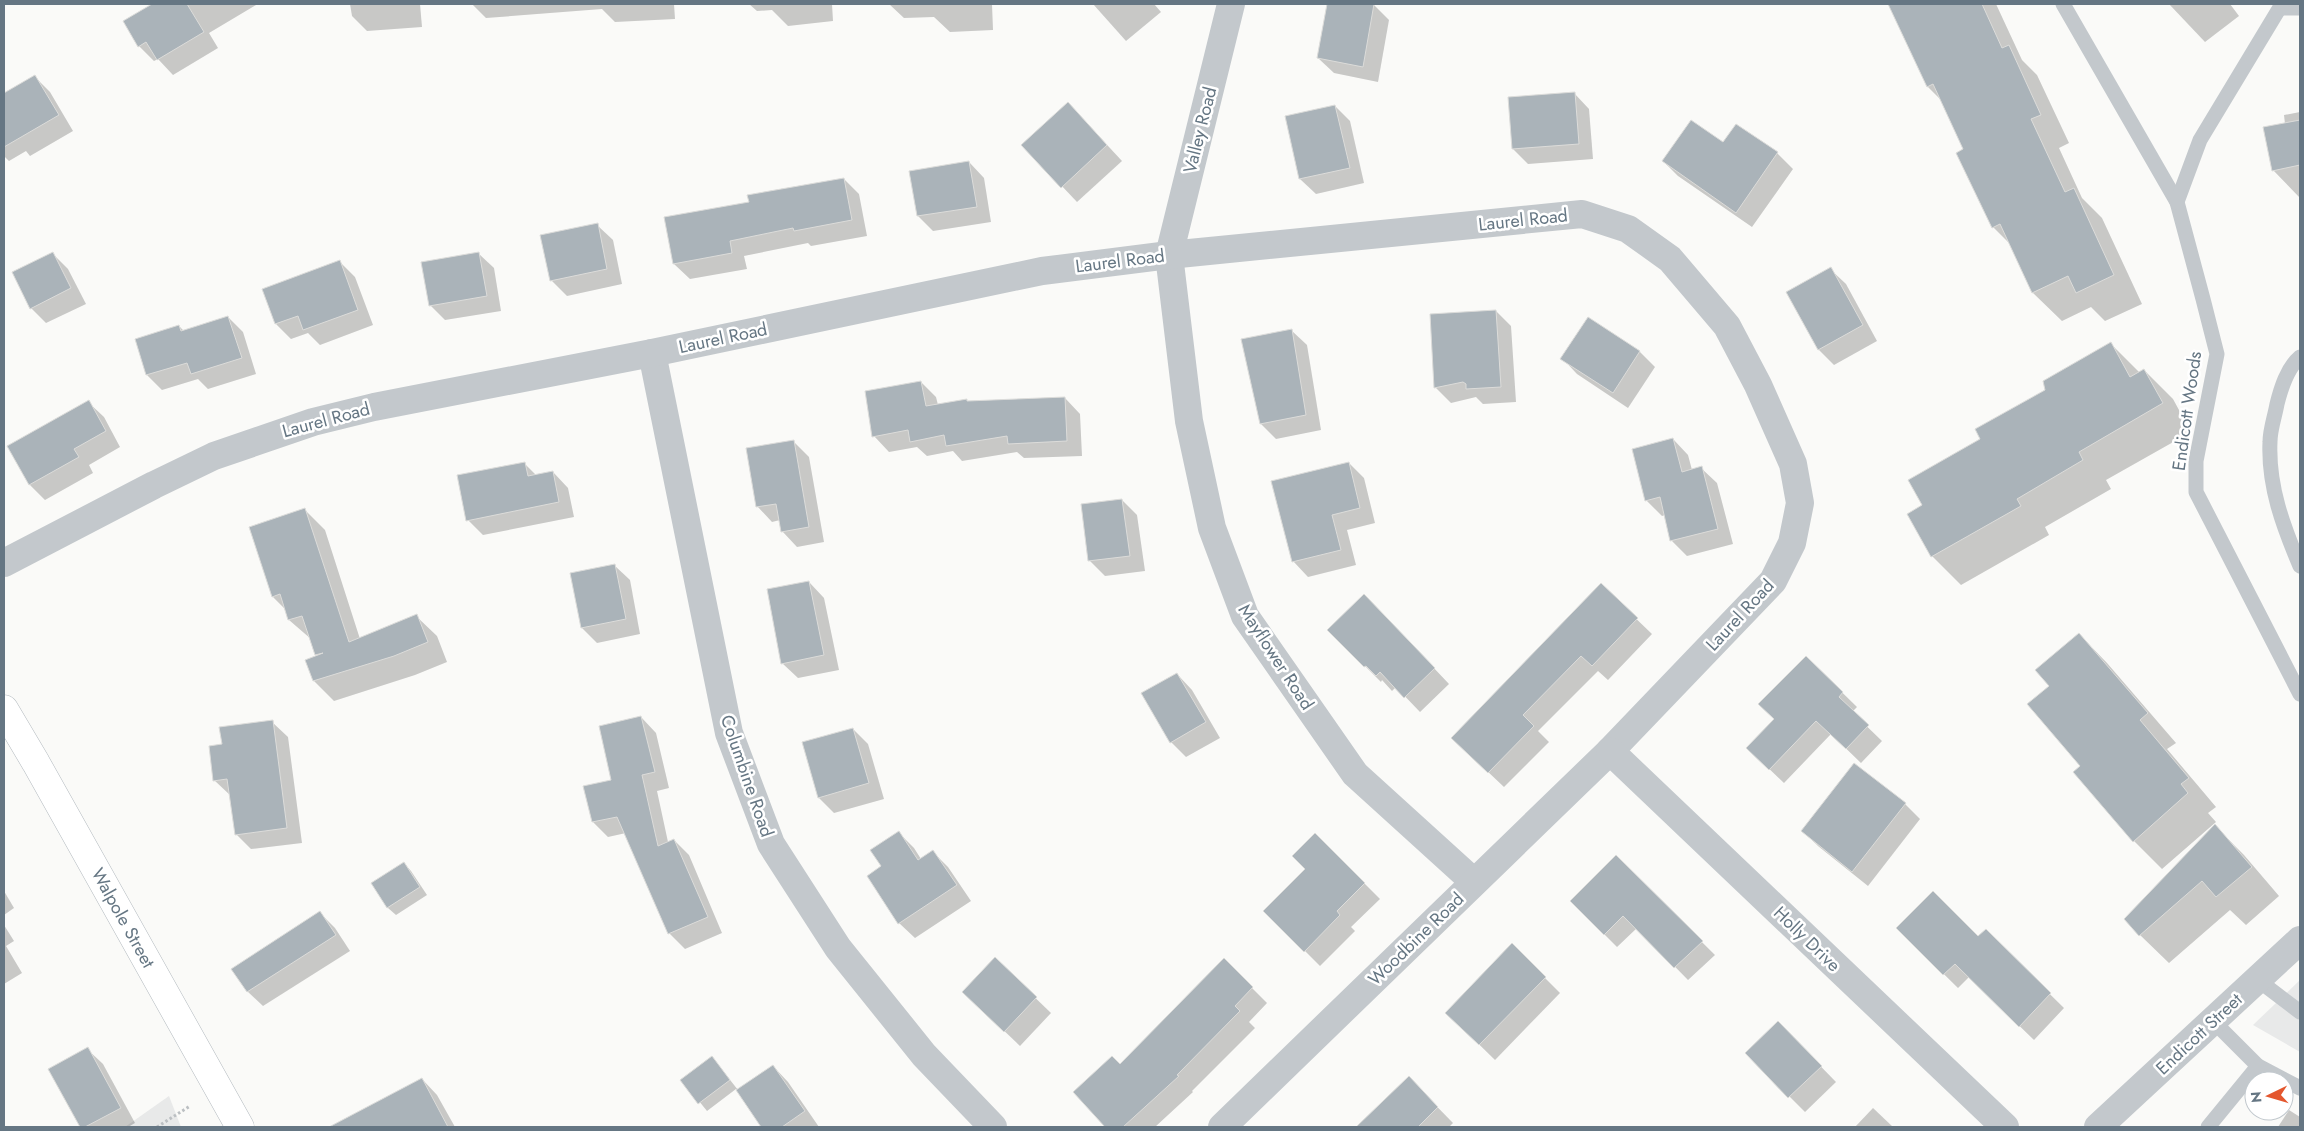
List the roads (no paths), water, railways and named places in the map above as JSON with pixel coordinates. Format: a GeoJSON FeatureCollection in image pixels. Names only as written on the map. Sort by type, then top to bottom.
{"type":"FeatureCollection","features":[{"type":"Feature","properties":{"kind":"main road","name":"Walpole Street"},"geometry":{"type":"LineString","coordinates":[[4,709],[240,1127]]}},
{"type":"Feature","properties":{"kind":"street","name":"Valley Road"},"geometry":{"type":"LineString","coordinates":[[1168,255],[1230,4]]}},
{"type":"Feature","properties":{"kind":"street","name":"Laurel Road"},"geometry":{"type":"LineString","coordinates":[[4,563],[214,456],[313,422],[374,407],[652,353],[1042,271],[1168,255],[1582,214],[1628,229],[1670,259],[1727,326],[1758,385],[1793,464],[1800,503],[1792,543],[1774,582],[1610,751]]}},
{"type":"Feature","properties":{"kind":"street","name":"Mayflower Road"},"geometry":{"type":"LineString","coordinates":[[1168,255],[1189,421],[1212,528],[1245,616],[1355,774],[1474,882]]}},
{"type":"Feature","properties":{"kind":"street","name":"Columbine Road"},"geometry":{"type":"LineString","coordinates":[[652,353],[729,733],[771,844],[838,948],[924,1055],[993,1127]]}},
{"type":"Feature","properties":{"kind":"street","name":"Woodbine Road"},"geometry":{"type":"LineString","coordinates":[[1222,1127],[1610,751]]}},
{"type":"Feature","properties":{"kind":"street","name":"Holly Drive"},"geometry":{"type":"LineString","coordinates":[[1610,751],[2005,1127]]}},
{"type":"Feature","properties":{"kind":"street","name":"Endicott Street"},"geometry":{"type":"LineString","coordinates":[[2098,1127],[2300,940]]}},
{"type":"Feature","properties":{"kind":"lane","name":"Endicott Woods"},"geometry":{"type":"LineString","coordinates":[[2063,4],[2177,202],[2217,354],[2196,461],[2196,492],[2300,694]]}},
{"type":"Feature","properties":{"kind":"lane"},"geometry":{"type":"LineString","coordinates":[[2177,202],[2200,140],[2282,6],[2300,8]]}},
{"type":"Feature","properties":{"kind":"lane"},"geometry":{"type":"LineString","coordinates":[[2300,357],[2294,362],[2280,390],[2270,440],[2271,484],[2283,525],[2300,566]]}},
{"type":"Feature","properties":{"kind":"lane"},"geometry":{"type":"LineString","coordinates":[[2258,980],[2300,1012]]}},
{"type":"Feature","properties":{"kind":"lane"},"geometry":{"type":"LineString","coordinates":[[2213,1021],[2258,1066],[2300,1088]]}},
{"type":"Feature","properties":{"kind":"lane"},"geometry":{"type":"LineString","coordinates":[[2208,1127],[2258,1066]]}}]}
